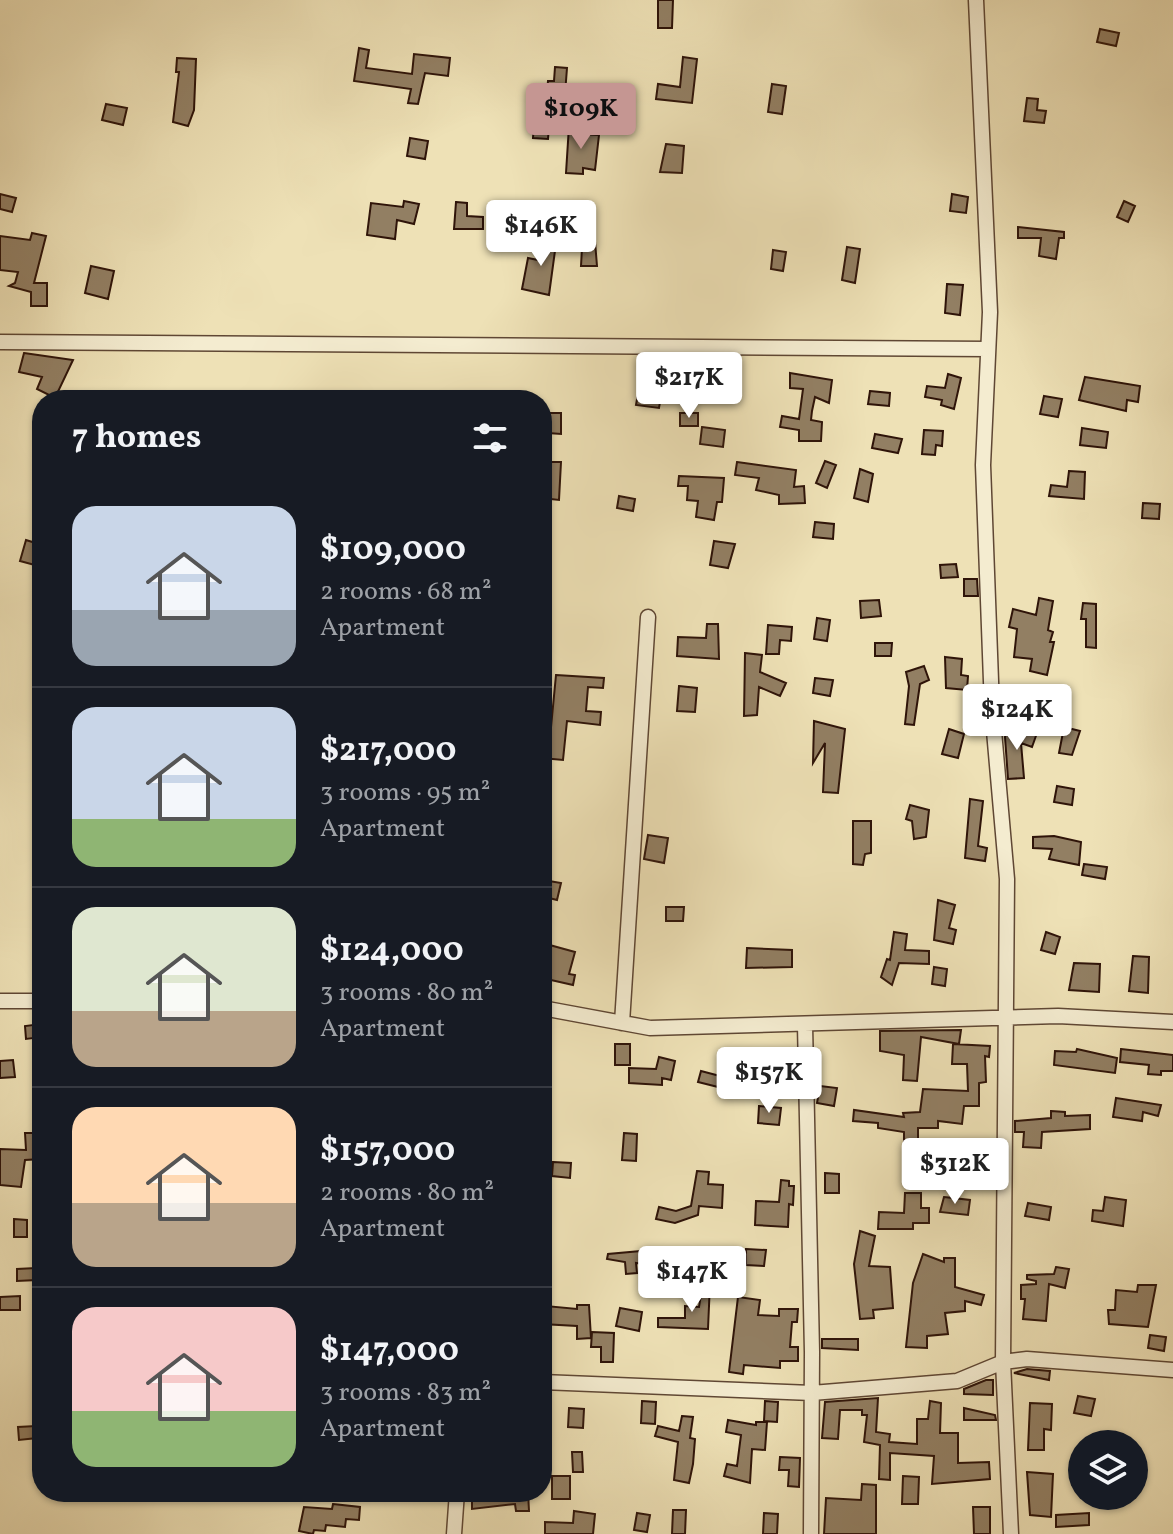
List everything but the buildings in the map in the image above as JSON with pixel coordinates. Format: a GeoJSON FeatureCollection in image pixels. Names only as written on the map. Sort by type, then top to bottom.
{"type":"FeatureCollection","features":[{"type":"Feature","properties":{"kind":"street"},"geometry":{"type":"LineString","coordinates":[[976,0],[990,312],[983,465],[992,708],[1007,879],[1003,1362],[1011,1534]]}},
{"type":"Feature","properties":{"kind":"street"},"geometry":{"type":"LineString","coordinates":[[0,342],[988,349]]}},
{"type":"Feature","properties":{"kind":"street"},"geometry":{"type":"LineString","coordinates":[[622,1023],[648,617]]}},
{"type":"Feature","properties":{"kind":"street"},"geometry":{"type":"LineString","coordinates":[[0,1001],[32,1001]]}},
{"type":"Feature","properties":{"kind":"street"},"geometry":{"type":"LineString","coordinates":[[552,1010],[650,1028],[1006,1018],[1173,1022]]}},
{"type":"Feature","properties":{"kind":"street"},"geometry":{"type":"LineString","coordinates":[[805,1025],[812,1393],[811,1534]]}},
{"type":"Feature","properties":{"kind":"street"},"geometry":{"type":"LineString","coordinates":[[552,1382],[812,1393],[957,1381],[1003,1362],[1045,1359],[1173,1370]]}},
{"type":"Feature","properties":{"kind":"street"},"geometry":{"type":"LineString","coordinates":[[454,1534],[456,1502]]}}]}
